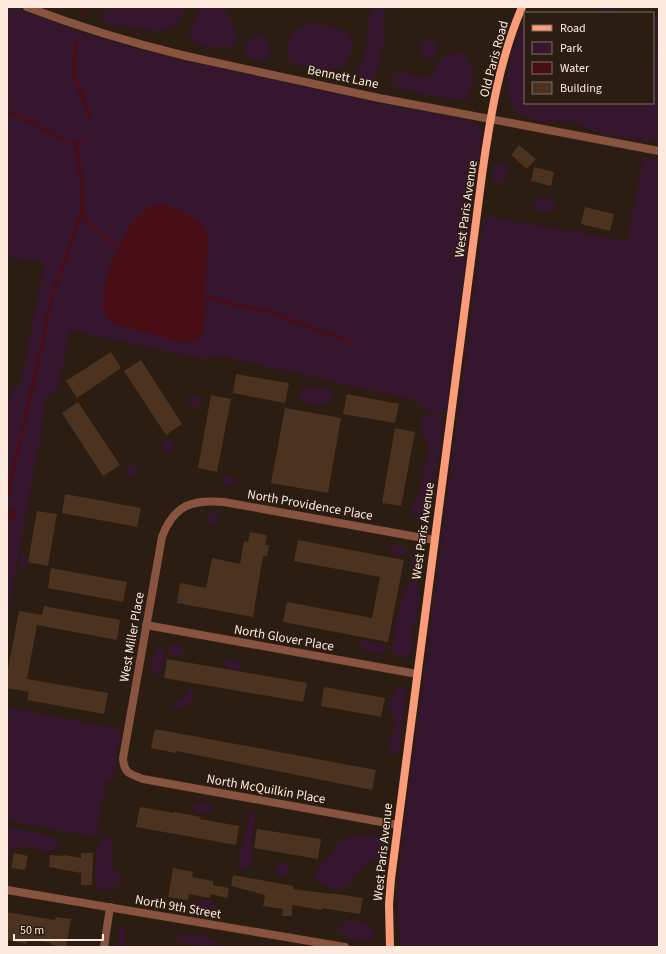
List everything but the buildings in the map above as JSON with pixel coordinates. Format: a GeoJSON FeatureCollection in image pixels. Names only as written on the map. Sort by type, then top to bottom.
{"type":"FeatureCollection","features":[{"type":"Feature","properties":{"kind":"main road","name":"Old Paris Road"},"geometry":{"type":"LineString","coordinates":[[491,118],[499,77],[507,47],[522,7]]}},
{"type":"Feature","properties":{"kind":"main road","name":"West Paris Avenue"},"geometry":{"type":"LineString","coordinates":[[390,947],[389,904],[391,879],[434,540],[491,118]]}},
{"type":"Feature","properties":{"kind":"street","name":"Bennett Lane"},"geometry":{"type":"LineString","coordinates":[[27,7],[79,26],[155,49],[379,98],[659,151]]}},
{"type":"Feature","properties":{"kind":"street","name":"North Providence Place"},"geometry":{"type":"LineString","coordinates":[[182,509],[201,501],[224,502],[434,540]]}},
{"type":"Feature","properties":{"kind":"street","name":"West Miller Place"},"geometry":{"type":"LineString","coordinates":[[130,774],[124,768],[123,758],[162,536],[167,523],[182,509]]}},
{"type":"Feature","properties":{"kind":"street","name":"North Glover Place"},"geometry":{"type":"LineString","coordinates":[[146,625],[417,674]]}},
{"type":"Feature","properties":{"kind":"street","name":"North McQuilkin Place"},"geometry":{"type":"LineString","coordinates":[[130,774],[151,781],[398,825]]}},
{"type":"Feature","properties":{"kind":"street","name":"North 9th Street"},"geometry":{"type":"LineString","coordinates":[[7,890],[345,947]]}},
{"type":"Feature","properties":{"kind":"street"},"geometry":{"type":"LineString","coordinates":[[104,947],[110,907]]}},
{"type":"Feature","properties":{"kind":"green space"},"geometry":{"type":"Polygon","coordinates":[[[7,7],[13,7],[77,31],[154,54],[378,103],[471,121],[478,124],[482,132],[446,413],[425,410],[416,401],[217,355],[205,360],[70,330],[56,395],[48,394],[7,619],[7,413],[12,387],[20,388],[44,263],[7,257],[7,7]]]}},
{"type":"Feature","properties":{"kind":"green space"},"geometry":{"type":"Polygon","coordinates":[[[113,7],[187,7],[176,24],[170,29],[155,30],[109,24],[99,18],[113,7]]]}},
{"type":"Feature","properties":{"kind":"green space"},"geometry":{"type":"Polygon","coordinates":[[[200,7],[224,7],[237,36],[233,46],[210,46],[200,44],[188,38],[200,7]]]}},
{"type":"Feature","properties":{"kind":"green space"},"geometry":{"type":"Polygon","coordinates":[[[371,7],[386,7],[382,22],[384,40],[377,72],[373,79],[365,81],[357,73],[365,51],[371,7]]]}},
{"type":"Feature","properties":{"kind":"green space"},"geometry":{"type":"Polygon","coordinates":[[[600,7],[615,7],[616,9],[614,12],[602,12],[600,7]]]}},
{"type":"Feature","properties":{"kind":"green space"},"geometry":{"type":"Polygon","coordinates":[[[659,13],[659,40],[654,34],[654,19],[659,13]]]}},
{"type":"Feature","properties":{"kind":"green space"},"geometry":{"type":"Polygon","coordinates":[[[524,20],[524,104],[654,104],[654,54],[659,55],[659,143],[596,132],[567,121],[538,121],[528,118],[516,111],[510,100],[507,88],[508,74],[515,44],[524,20]]]}},
{"type":"Feature","properties":{"kind":"green space"},"geometry":{"type":"Polygon","coordinates":[[[313,22],[335,27],[348,33],[353,42],[350,55],[342,68],[325,70],[297,65],[288,56],[289,38],[297,30],[313,22]]]}},
{"type":"Feature","properties":{"kind":"green space"},"geometry":{"type":"Polygon","coordinates":[[[260,33],[269,42],[271,55],[264,61],[252,60],[244,54],[246,42],[260,33]]]}},
{"type":"Feature","properties":{"kind":"green space"},"geometry":{"type":"Polygon","coordinates":[[[431,39],[437,44],[438,52],[429,59],[423,56],[419,48],[422,41],[431,39]]]}},
{"type":"Feature","properties":{"kind":"green space"},"geometry":{"type":"Polygon","coordinates":[[[462,51],[470,64],[473,78],[468,97],[458,101],[401,89],[391,79],[402,71],[422,78],[433,75],[438,62],[450,54],[462,51]]]}},
{"type":"Feature","properties":{"kind":"green space"},"geometry":{"type":"Polygon","coordinates":[[[643,157],[659,160],[659,947],[400,947],[397,902],[404,826],[484,216],[627,241],[643,157]]]}},
{"type":"Feature","properties":{"kind":"green space"},"geometry":{"type":"Polygon","coordinates":[[[503,162],[508,167],[506,181],[497,184],[492,181],[495,164],[503,162]]]}},
{"type":"Feature","properties":{"kind":"green space"},"geometry":{"type":"Polygon","coordinates":[[[539,198],[554,199],[555,207],[547,214],[535,210],[532,203],[539,198]]]}},
{"type":"Feature","properties":{"kind":"green space"},"geometry":{"type":"Polygon","coordinates":[[[315,386],[328,389],[335,395],[326,405],[305,402],[299,398],[297,394],[303,388],[315,386]]]}},
{"type":"Feature","properties":{"kind":"green space"},"geometry":{"type":"Polygon","coordinates":[[[192,395],[196,395],[200,401],[196,407],[192,407],[188,403],[188,399],[192,395]]]}},
{"type":"Feature","properties":{"kind":"green space"},"geometry":{"type":"Polygon","coordinates":[[[437,413],[441,415],[443,425],[430,514],[426,520],[416,518],[410,511],[421,488],[423,470],[429,449],[419,422],[422,417],[437,413]]]}},
{"type":"Feature","properties":{"kind":"green space"},"geometry":{"type":"Polygon","coordinates":[[[164,440],[171,440],[174,445],[172,452],[164,452],[160,446],[164,440]]]}},
{"type":"Feature","properties":{"kind":"green space"},"geometry":{"type":"Polygon","coordinates":[[[134,465],[137,466],[137,476],[130,477],[127,476],[126,469],[127,466],[134,465]]]}},
{"type":"Feature","properties":{"kind":"green space"},"geometry":{"type":"Polygon","coordinates":[[[225,476],[233,477],[236,482],[230,487],[223,484],[220,479],[225,476]]]}},
{"type":"Feature","properties":{"kind":"green space"},"geometry":{"type":"Polygon","coordinates":[[[215,512],[218,514],[218,521],[214,525],[207,522],[206,518],[215,512]]]}},
{"type":"Feature","properties":{"kind":"green space"},"geometry":{"type":"Polygon","coordinates":[[[398,545],[406,548],[407,555],[397,555],[388,550],[391,546],[398,545]]]}},
{"type":"Feature","properties":{"kind":"green space"},"geometry":{"type":"Polygon","coordinates":[[[24,552],[27,555],[27,568],[23,572],[20,570],[21,555],[24,552]]]}},
{"type":"Feature","properties":{"kind":"green space"},"geometry":{"type":"Polygon","coordinates":[[[414,555],[421,555],[423,559],[424,568],[422,573],[417,573],[412,565],[411,557],[414,555]]]}},
{"type":"Feature","properties":{"kind":"green space"},"geometry":{"type":"Polygon","coordinates":[[[410,580],[416,581],[419,586],[420,596],[416,620],[412,625],[414,637],[410,656],[403,658],[393,653],[393,644],[395,625],[400,606],[410,580]]]}},
{"type":"Feature","properties":{"kind":"green space"},"geometry":{"type":"Polygon","coordinates":[[[363,640],[385,645],[386,651],[381,655],[371,652],[365,649],[358,641],[363,640]]]}},
{"type":"Feature","properties":{"kind":"green space"},"geometry":{"type":"Polygon","coordinates":[[[172,644],[178,644],[183,649],[183,654],[179,656],[170,655],[167,652],[167,648],[172,644]]]}},
{"type":"Feature","properties":{"kind":"green space"},"geometry":{"type":"Polygon","coordinates":[[[159,646],[163,649],[164,663],[158,675],[156,675],[150,670],[153,657],[159,646]]]}},
{"type":"Feature","properties":{"kind":"green space"},"geometry":{"type":"Polygon","coordinates":[[[225,658],[239,662],[239,675],[232,674],[230,669],[223,661],[225,658]]]}},
{"type":"Feature","properties":{"kind":"green space"},"geometry":{"type":"Polygon","coordinates":[[[191,685],[193,688],[192,699],[188,707],[180,709],[172,707],[171,703],[187,695],[191,685]]]}},
{"type":"Feature","properties":{"kind":"green space"},"geometry":{"type":"Polygon","coordinates":[[[403,687],[406,690],[406,696],[399,752],[392,756],[388,752],[395,720],[390,704],[397,689],[403,687]]]}},
{"type":"Feature","properties":{"kind":"green space"},"geometry":{"type":"Polygon","coordinates":[[[7,707],[121,729],[113,780],[106,779],[96,837],[7,821],[7,707]]]}},
{"type":"Feature","properties":{"kind":"green space"},"geometry":{"type":"Polygon","coordinates":[[[194,803],[205,803],[213,806],[210,813],[200,814],[191,808],[194,803]]]}},
{"type":"Feature","properties":{"kind":"green space"},"geometry":{"type":"Polygon","coordinates":[[[253,811],[256,813],[253,833],[252,864],[244,870],[238,865],[247,822],[253,811]]]}},
{"type":"Feature","properties":{"kind":"green space"},"geometry":{"type":"Polygon","coordinates":[[[11,827],[54,837],[58,844],[54,850],[46,852],[28,847],[16,849],[10,854],[8,866],[10,875],[7,876],[7,828],[11,827]]]}},
{"type":"Feature","properties":{"kind":"green space"},"geometry":{"type":"Polygon","coordinates":[[[105,836],[112,839],[112,868],[119,875],[121,881],[111,889],[101,891],[95,884],[96,865],[97,852],[101,841],[105,836]]]}},
{"type":"Feature","properties":{"kind":"green space"},"geometry":{"type":"Polygon","coordinates":[[[352,836],[383,836],[386,844],[382,856],[367,863],[343,890],[334,889],[320,884],[315,877],[319,865],[331,855],[339,842],[352,836]]]}},
{"type":"Feature","properties":{"kind":"green space"},"geometry":{"type":"Polygon","coordinates":[[[287,862],[290,871],[286,877],[280,876],[275,869],[280,863],[287,862]]]}},
{"type":"Feature","properties":{"kind":"green space"},"geometry":{"type":"Polygon","coordinates":[[[196,900],[211,901],[218,908],[213,913],[190,909],[188,903],[196,900]]]}},
{"type":"Feature","properties":{"kind":"green space"},"geometry":{"type":"Polygon","coordinates":[[[350,920],[364,922],[373,930],[374,938],[360,940],[346,936],[338,931],[341,923],[350,920]]]}},
{"type":"Feature","properties":{"kind":"green space"},"geometry":{"type":"Polygon","coordinates":[[[120,926],[123,926],[126,929],[123,947],[117,947],[120,926]]]}},
{"type":"Feature","properties":{"kind":"green space"},"geometry":{"type":"Polygon","coordinates":[[[181,934],[205,936],[217,943],[215,947],[190,944],[176,938],[181,934]]]}},
{"type":"Feature","properties":{"kind":"water"},"geometry":{"type":"Polygon","coordinates":[[[165,205],[183,212],[200,222],[209,236],[205,289],[206,310],[203,331],[197,341],[181,342],[111,323],[104,310],[103,300],[107,278],[124,236],[139,214],[147,208],[165,205]]]}},
{"type":"Feature","properties":{"kind":"water"},"geometry":{"type":"Polygon","coordinates":[[[7,507],[13,509],[16,514],[16,518],[13,521],[7,520],[7,507]]]}},
{"type":"Feature","properties":{"kind":"waterway"},"geometry":{"type":"LineString","coordinates":[[83,16],[87,7]]}},
{"type":"Feature","properties":{"kind":"waterway"},"geometry":{"type":"LineString","coordinates":[[76,41],[73,73],[91,119]]}},
{"type":"Feature","properties":{"kind":"waterway"},"geometry":{"type":"LineString","coordinates":[[7,110],[76,145],[84,143]]}},
{"type":"Feature","properties":{"kind":"waterway"},"geometry":{"type":"LineString","coordinates":[[76,145],[83,190],[82,211],[86,221],[121,250]]}},
{"type":"Feature","properties":{"kind":"waterway"},"geometry":{"type":"LineString","coordinates":[[7,497],[41,350],[52,295],[82,211]]}},
{"type":"Feature","properties":{"kind":"waterway"},"geometry":{"type":"LineString","coordinates":[[202,295],[270,312],[352,343]]}}]}
